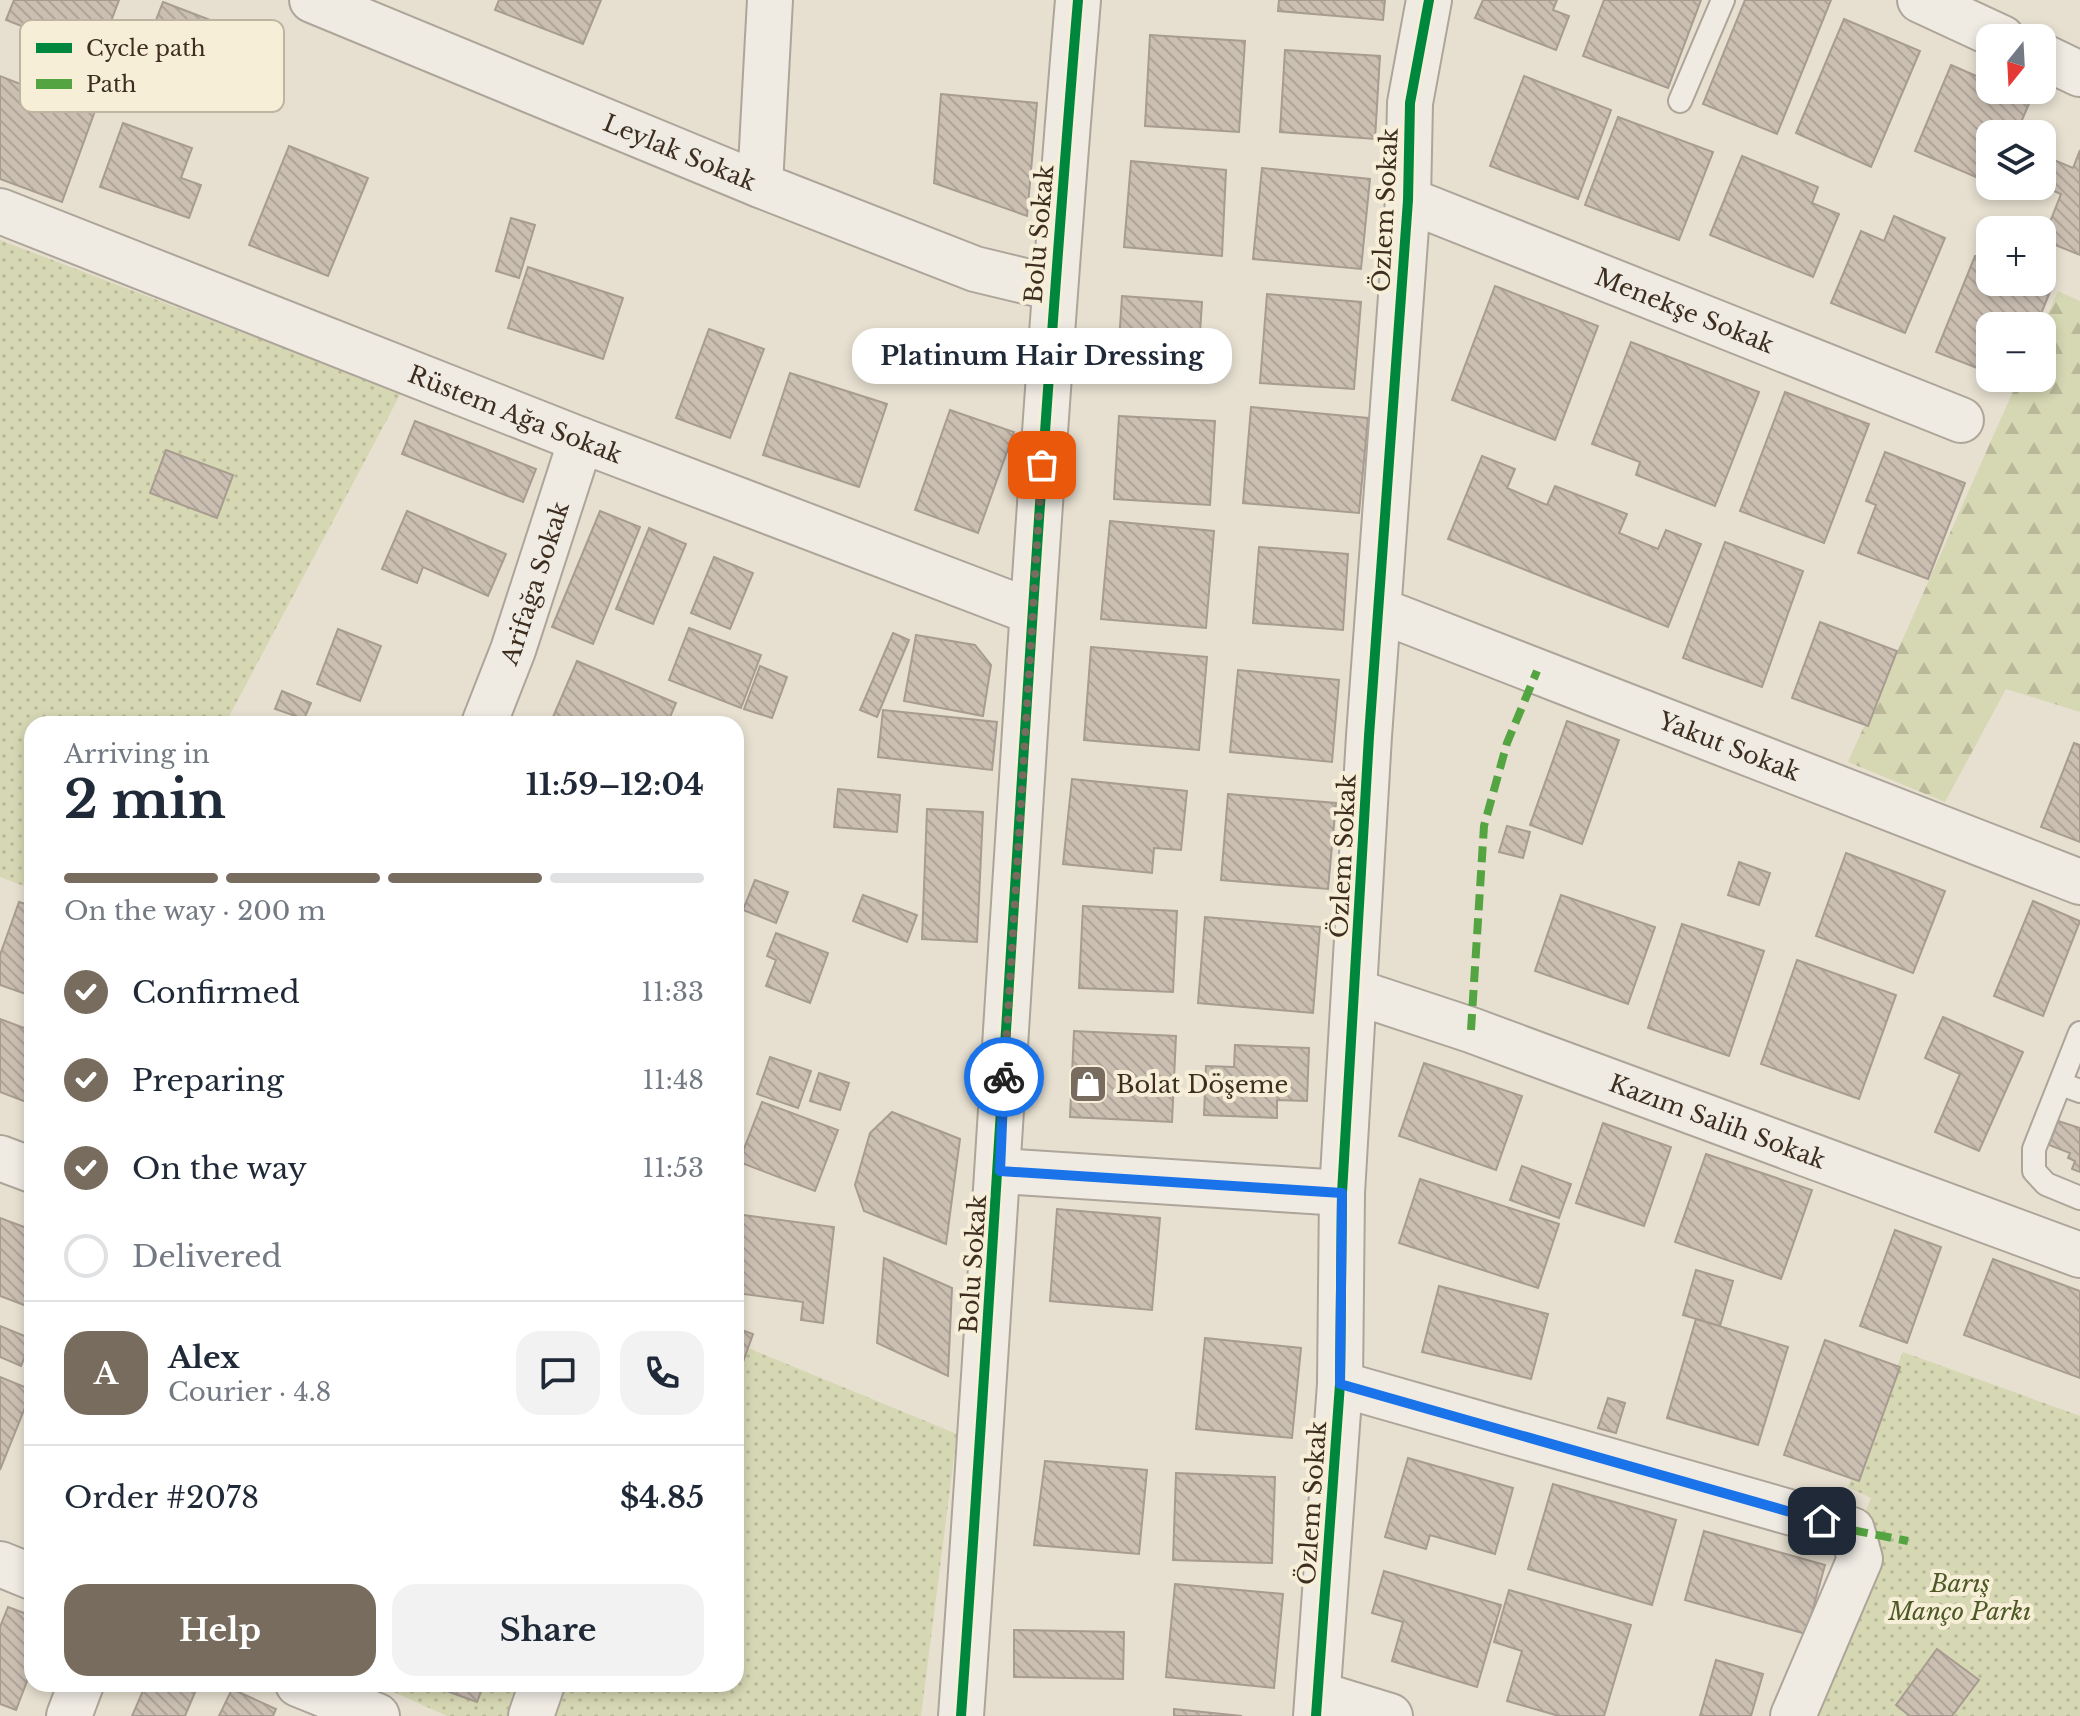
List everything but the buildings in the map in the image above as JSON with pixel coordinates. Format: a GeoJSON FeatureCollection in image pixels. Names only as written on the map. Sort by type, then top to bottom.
{"type":"FeatureCollection","features":[{"type":"Feature","properties":{"kind":"street"},"geometry":{"type":"LineString","coordinates":[[760,185],[770,0]]}},
{"type":"Feature","properties":{"kind":"street","name":"Bolu Sokak"},"geometry":{"type":"LineString","coordinates":[[961,1716],[1000,1171],[1054,288],[1078,0]]}},
{"type":"Feature","properties":{"kind":"street","name":"Özlem Sokak"},"geometry":{"type":"LineString","coordinates":[[1317,1705],[1340,1384],[1342,1193],[1408,200],[1410,103],[1429,0]]}},
{"type":"Feature","properties":{"kind":"street"},"geometry":{"type":"LineString","coordinates":[[1920,0],[1976,26]]}},
{"type":"Feature","properties":{"kind":"street","name":"Leylak Sokak"},"geometry":{"type":"LineString","coordinates":[[317,1],[760,185],[975,269],[1054,288]]}},
{"type":"Feature","properties":{"kind":"street"},"geometry":{"type":"LineString","coordinates":[[2056,63],[2080,74]]}},
{"type":"Feature","properties":{"kind":"street","name":"Menekşe Sokak"},"geometry":{"type":"LineString","coordinates":[[1408,200],[1961,420]]}},
{"type":"Feature","properties":{"kind":"street","name":"Rüstem Ağa Sokak"},"geometry":{"type":"LineString","coordinates":[[0,211],[581,440],[1032,612]]}},
{"type":"Feature","properties":{"kind":"street","name":"Arifağa Sokak"},"geometry":{"type":"LineString","coordinates":[[487,716],[513,650],[581,440]]}},
{"type":"Feature","properties":{"kind":"street","name":"Yakut Sokak"},"geometry":{"type":"LineString","coordinates":[[1379,610],[2080,882]]}},
{"type":"Feature","properties":{"kind":"street","name":"Kazım Salih Sokak"},"geometry":{"type":"LineString","coordinates":[[1356,992],[1486,1035],[2080,1255]]}},
{"type":"Feature","properties":{"kind":"street"},"geometry":{"type":"LineString","coordinates":[[0,1158],[24,1167]]}},
{"type":"Feature","properties":{"kind":"street"},"geometry":{"type":"LineString","coordinates":[[1000,1171],[1342,1193]]}},
{"type":"Feature","properties":{"kind":"street"},"geometry":{"type":"LineString","coordinates":[[1340,1384],[1852,1530],[1860,1559],[1793,1716]]}},
{"type":"Feature","properties":{"kind":"street"},"geometry":{"type":"LineString","coordinates":[[0,1564],[24,1574]]}},
{"type":"Feature","properties":{"kind":"street"},"geometry":{"type":"LineString","coordinates":[[69,1716],[78,1692]]}},
{"type":"Feature","properties":{"kind":"street"},"geometry":{"type":"LineString","coordinates":[[318,1692],[377,1716]]}},
{"type":"Feature","properties":{"kind":"street"},"geometry":{"type":"LineString","coordinates":[[531,1716],[539,1692]]}},
{"type":"Feature","properties":{"kind":"street"},"geometry":{"type":"LineString","coordinates":[[1317,1705],[1390,1716]]}},
{"type":"Feature","properties":{"kind":"lane"},"geometry":{"type":"LineString","coordinates":[[1680,101],[1723,0]]}},
{"type":"Feature","properties":{"kind":"lane"},"geometry":{"type":"LineString","coordinates":[[2080,1033],[2070,1087],[2034,1149],[2034,1171],[2046,1184],[2080,1198]]}},
{"type":"Feature","properties":{"kind":"green space"},"geometry":{"type":"Polygon","coordinates":[[[0,240],[401,393],[229,716],[24,716],[24,886],[0,877],[0,240]]]}},
{"type":"Feature","properties":{"kind":"green space"},"geometry":{"type":"Polygon","coordinates":[[[2058,291],[2080,301],[2080,712],[2006,689],[1945,802],[1848,762],[2013,392],[2056,392],[2056,312],[2049,312],[2058,291]]]}},
{"type":"Feature","properties":{"kind":"green space"},"geometry":{"type":"Polygon","coordinates":[[[744,1346],[957,1434],[921,1716],[447,1716],[394,1692],[744,1692],[744,1346]]]}},
{"type":"Feature","properties":{"kind":"green space","name":"Barış Manço Parkı"},"geometry":{"type":"Polygon","coordinates":[[[1903,1352],[2080,1416],[2080,1716],[1783,1716],[1871,1498],[1848,1487],[1903,1352]]]}},
{"type":"Feature","properties":{"kind":"marked path"},"geometry":{"type":"LineString","coordinates":[[1471,1030],[1484,826],[1507,743],[1537,671]]}},
{"type":"Feature","properties":{"kind":"marked path"},"geometry":{"type":"LineString","coordinates":[[1852,1530],[1908,1541]]}},
{"type":"Feature","properties":{"kind":"cycle path"},"geometry":{"type":"LineString","coordinates":[[961,1716],[1045,429],[1078,0]]}},
{"type":"Feature","properties":{"kind":"cycle path"},"geometry":{"type":"LineString","coordinates":[[1316,1716],[1340,1384],[1342,1193],[1369,736],[1408,200],[1410,103],[1429,0]]}},
{"type":"Feature","properties":{"kind":"way so far"},"geometry":{"type":"LineString","coordinates":[[1004,1077],[1042,465]]}},
{"type":"Feature","properties":{"kind":"place","name":"Platinum Hair Dressing"},"geometry":{"type":"Point","coordinates":[1042,465]}},
{"type":"Feature","properties":{"kind":"place","name":"Bolat Döşeme"},"geometry":{"type":"Point","coordinates":[1088,1084]}},
{"type":"Feature","properties":{"kind":"route"},"geometry":{"type":"LineString","coordinates":[[1004,1077],[1000,1171],[1342,1193],[1340,1384],[1822,1521]]}}]}
